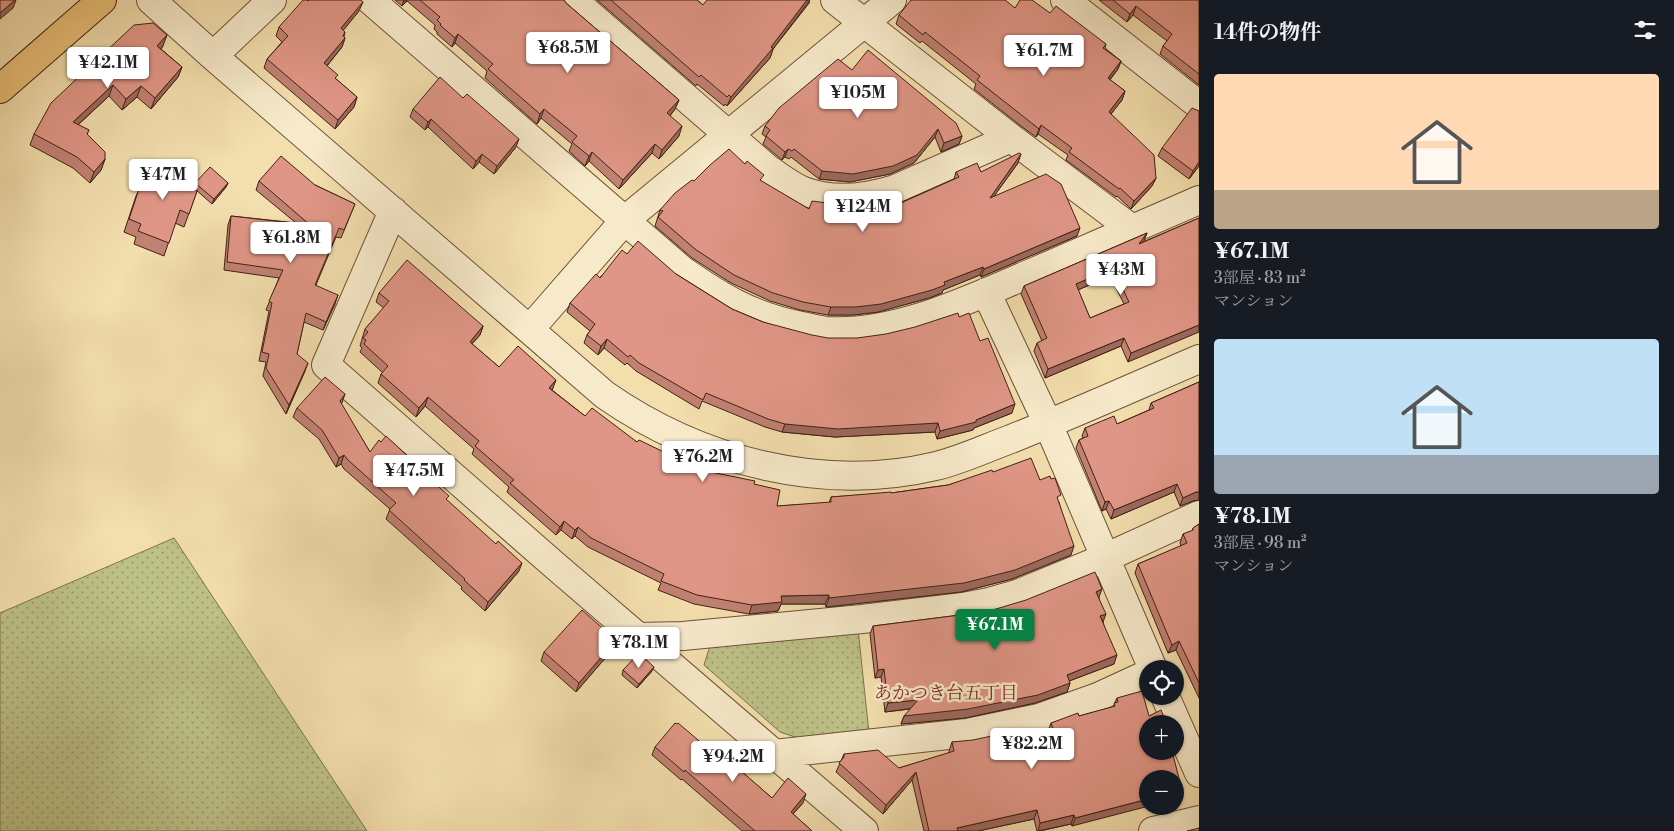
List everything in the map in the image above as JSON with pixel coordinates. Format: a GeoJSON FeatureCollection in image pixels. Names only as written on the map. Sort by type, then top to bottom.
{"type":"FeatureCollection","features":[{"type":"Feature","properties":{"kind":"main road"},"geometry":{"type":"LineString","coordinates":[[0,89],[102,0]]}},
{"type":"Feature","properties":{"kind":"street"},"geometry":{"type":"LineString","coordinates":[[151,0],[213,56],[605,394],[632,414],[695,445],[758,465],[801,472],[874,476],[911,472],[947,463],[1048,424],[1199,359]]}},
{"type":"Feature","properties":{"kind":"street"},"geometry":{"type":"LineString","coordinates":[[213,56],[272,0]]}},
{"type":"Feature","properties":{"kind":"street"},"geometry":{"type":"LineString","coordinates":[[370,0],[682,270],[734,304],[757,315],[780,322],[824,331],[850,332],[876,329],[912,320],[986,292],[1199,200]]}},
{"type":"Feature","properties":{"kind":"street"},"geometry":{"type":"LineString","coordinates":[[573,0],[768,169],[806,192],[837,198],[859,198],[877,194],[895,189],[1011,138]]}},
{"type":"Feature","properties":{"kind":"street"},"geometry":{"type":"LineString","coordinates":[[835,0],[1011,138],[1132,229]]}},
{"type":"Feature","properties":{"kind":"street"},"geometry":{"type":"LineString","coordinates":[[530,329],[625,220],[892,0]]}},
{"type":"Feature","properties":{"kind":"street"},"geometry":{"type":"LineString","coordinates":[[1065,0],[1199,105]]}},
{"type":"Feature","properties":{"kind":"street"},"geometry":{"type":"LineString","coordinates":[[393,211],[326,366],[864,831]]}},
{"type":"Feature","properties":{"kind":"street"},"geometry":{"type":"LineString","coordinates":[[986,292],[1048,424],[1149,660]]}},
{"type":"Feature","properties":{"kind":"street"},"geometry":{"type":"LineString","coordinates":[[639,637],[693,635],[963,607],[1017,594],[1105,558],[1199,515]]}},
{"type":"Feature","properties":{"kind":"street"},"geometry":{"type":"LineString","coordinates":[[774,754],[966,733],[1030,720],[1098,697],[1139,678]]}},
{"type":"Feature","properties":{"kind":"street"},"geometry":{"type":"LineString","coordinates":[[1169,705],[1199,774]]}},
{"type":"Feature","properties":{"kind":"street"},"geometry":{"type":"LineString","coordinates":[[1153,831],[1199,820]]}},
{"type":"Feature","properties":{"kind":"green space"},"geometry":{"type":"Polygon","coordinates":[[[174,538],[367,831],[0,831],[0,613],[174,538]]]}},
{"type":"Feature","properties":{"kind":"green space"},"geometry":{"type":"Polygon","coordinates":[[[858,629],[869,733],[804,740],[780,732],[704,665],[710,646],[858,629]]]}},
{"type":"Feature","properties":{"kind":"building"},"geometry":{"type":"Polygon","coordinates":[[[0,0],[15,0],[0,13],[0,0]]]}},
{"type":"Feature","properties":{"kind":"building"},"geometry":{"type":"Polygon","coordinates":[[[303,0],[361,0],[363,2],[341,28],[345,32],[343,36],[345,38],[324,63],[338,75],[335,78],[357,97],[338,120],[267,59],[288,36],[279,27],[303,0]]]}},
{"type":"Feature","properties":{"kind":"building"},"geometry":{"type":"Polygon","coordinates":[[[420,0],[564,0],[679,100],[667,113],[682,126],[662,150],[655,144],[623,180],[592,152],[589,156],[572,142],[577,136],[544,109],[540,114],[488,69],[493,64],[458,34],[455,38],[440,25],[437,20],[440,17],[420,0]]]}},
{"type":"Feature","properties":{"kind":"building"},"geometry":{"type":"Polygon","coordinates":[[[611,0],[697,0],[703,5],[707,0],[807,0],[771,47],[773,48],[731,97],[729,95],[727,97],[701,75],[699,77],[611,0]]]}},
{"type":"Feature","properties":{"kind":"building"},"geometry":{"type":"Polygon","coordinates":[[[911,0],[1005,0],[1015,8],[1020,0],[1032,0],[1050,13],[1056,6],[1106,44],[1103,48],[1121,61],[1108,78],[1125,91],[1109,112],[1154,155],[1156,178],[1134,201],[1120,188],[1069,152],[1072,148],[1041,125],[1039,129],[977,80],[980,76],[925,32],[923,35],[899,15],[911,0]]]}},
{"type":"Feature","properties":{"kind":"building"},"geometry":{"type":"Polygon","coordinates":[[[1113,0],[1199,0],[1199,74],[1163,46],[1172,34],[1136,6],[1130,14],[1113,0]]]}},
{"type":"Feature","properties":{"kind":"building"},"geometry":{"type":"Polygon","coordinates":[[[153,23],[167,35],[157,46],[182,67],[155,98],[141,86],[126,99],[113,85],[73,122],[89,130],[87,134],[105,152],[105,159],[94,172],[77,157],[34,134],[51,103],[134,25],[153,23]]]}},
{"type":"Feature","properties":{"kind":"building"},"geometry":{"type":"Polygon","coordinates":[[[868,50],[956,123],[962,136],[944,143],[938,129],[917,155],[893,166],[853,174],[822,171],[794,149],[792,151],[788,149],[785,152],[766,136],[770,130],[765,126],[779,108],[838,59],[852,70],[868,50]]]}},
{"type":"Feature","properties":{"kind":"building"},"geometry":{"type":"Polygon","coordinates":[[[440,77],[463,98],[467,94],[519,139],[497,166],[482,154],[476,161],[431,119],[428,122],[413,109],[440,77]]]}},
{"type":"Feature","properties":{"kind":"building"},"geometry":{"type":"Polygon","coordinates":[[[1192,108],[1199,111],[1199,162],[1193,171],[1162,148],[1192,108]]]}},
{"type":"Feature","properties":{"kind":"building"},"geometry":{"type":"Polygon","coordinates":[[[729,149],[745,164],[747,161],[764,175],[760,180],[809,209],[812,201],[842,205],[879,202],[865,219],[959,177],[956,172],[977,163],[981,172],[1019,153],[1021,154],[990,198],[1046,174],[1061,184],[1080,228],[984,269],[983,267],[944,282],[945,285],[932,290],[881,304],[831,307],[803,302],[773,293],[734,275],[695,249],[658,217],[663,211],[660,210],[675,193],[692,180],[694,181],[729,149]]]}},
{"type":"Feature","properties":{"kind":"building"},"geometry":{"type":"Polygon","coordinates":[[[281,156],[315,185],[355,204],[344,230],[339,228],[315,285],[338,295],[326,322],[306,313],[297,354],[308,363],[289,405],[266,368],[269,354],[262,352],[272,303],[269,301],[283,270],[227,262],[231,216],[310,225],[259,181],[281,156]]]}},
{"type":"Feature","properties":{"kind":"building"},"geometry":{"type":"Polygon","coordinates":[[[170,162],[181,166],[197,191],[189,214],[180,210],[169,243],[138,231],[141,224],[129,219],[149,166],[158,169],[170,162]]]}},
{"type":"Feature","properties":{"kind":"building"},"geometry":{"type":"Polygon","coordinates":[[[210,167],[228,183],[214,199],[195,183],[210,167]]]}},
{"type":"Feature","properties":{"kind":"building"},"geometry":{"type":"Polygon","coordinates":[[[1199,218],[1199,325],[1131,353],[1124,338],[1048,369],[1037,343],[1047,338],[1024,286],[1147,233],[1139,244],[1199,218]],[[1113,268],[1076,284],[1090,318],[1129,302],[1113,268]]]}},
{"type":"Feature","properties":{"kind":"building"},"geometry":{"type":"Polygon","coordinates":[[[638,241],[676,274],[732,309],[763,322],[812,335],[828,338],[857,338],[886,334],[958,313],[959,317],[969,313],[980,341],[988,338],[1015,404],[976,420],[976,422],[940,431],[938,423],[838,429],[785,424],[768,419],[706,393],[703,400],[639,363],[630,355],[628,357],[607,339],[601,346],[587,335],[595,324],[570,303],[596,274],[600,278],[622,250],[627,254],[638,241]]]}},
{"type":"Feature","properties":{"kind":"building"},"geometry":{"type":"Polygon","coordinates":[[[407,260],[483,326],[470,342],[499,367],[518,346],[556,380],[549,388],[585,416],[592,408],[637,442],[639,440],[701,470],[755,481],[754,484],[780,490],[777,506],[831,502],[831,497],[891,493],[948,485],[992,470],[993,472],[1031,458],[1040,480],[1050,476],[1051,479],[1055,478],[1061,495],[1057,497],[1074,546],[1015,570],[964,583],[829,598],[829,595],[781,596],[782,602],[752,605],[697,595],[661,581],[664,574],[591,538],[578,527],[575,530],[564,521],[560,527],[510,483],[514,480],[475,446],[479,441],[428,397],[419,408],[381,374],[388,366],[364,344],[366,340],[363,338],[368,332],[365,329],[389,301],[379,293],[407,260]]]}},
{"type":"Feature","properties":{"kind":"building"},"geometry":{"type":"Polygon","coordinates":[[[325,377],[345,394],[340,401],[370,452],[379,440],[381,442],[386,436],[412,460],[411,462],[449,496],[446,499],[496,544],[498,541],[522,563],[488,602],[389,510],[396,503],[344,455],[339,458],[322,430],[297,408],[325,377]]]}},
{"type":"Feature","properties":{"kind":"building"},"geometry":{"type":"Polygon","coordinates":[[[1199,382],[1199,492],[1183,498],[1177,484],[1114,510],[1109,501],[1105,502],[1079,440],[1088,436],[1085,428],[1114,416],[1117,424],[1154,408],[1151,403],[1199,382]]]}},
{"type":"Feature","properties":{"kind":"building"},"geometry":{"type":"Polygon","coordinates":[[[1199,524],[1199,683],[1179,641],[1172,645],[1138,564],[1187,543],[1183,534],[1193,530],[1199,524]]]}},
{"type":"Feature","properties":{"kind":"building"},"geometry":{"type":"Polygon","coordinates":[[[1095,572],[1102,589],[1096,592],[1106,614],[1100,616],[1117,655],[1067,675],[1070,683],[1038,695],[968,709],[904,716],[918,700],[888,703],[884,669],[878,670],[873,626],[996,609],[1026,600],[1095,572]]]}},
{"type":"Feature","properties":{"kind":"building"},"geometry":{"type":"Polygon","coordinates":[[[582,610],[616,640],[579,683],[544,652],[582,610]]]}},
{"type":"Feature","properties":{"kind":"building"},"geometry":{"type":"Polygon","coordinates":[[[639,653],[654,667],[639,684],[623,670],[639,653]]]}},
{"type":"Feature","properties":{"kind":"building"},"geometry":{"type":"Polygon","coordinates":[[[1139,692],[1139,705],[1146,705],[1149,715],[1139,715],[1139,760],[1174,760],[1177,770],[1139,770],[1139,801],[1075,818],[1074,815],[1040,823],[1037,810],[957,828],[958,831],[929,831],[916,772],[886,805],[839,763],[844,754],[878,750],[899,768],[954,751],[952,742],[973,740],[1010,732],[1012,742],[1054,731],[1051,723],[1078,713],[1079,716],[1115,706],[1114,703],[1118,702],[1117,698],[1139,692]]]}},
{"type":"Feature","properties":{"kind":"building"},"geometry":{"type":"Polygon","coordinates":[[[1161,710],[1163,715],[1151,715],[1161,710]]]}},
{"type":"Feature","properties":{"kind":"building"},"geometry":{"type":"Polygon","coordinates":[[[675,723],[678,723],[711,751],[715,746],[717,749],[721,744],[745,764],[740,770],[772,798],[788,778],[806,794],[791,812],[812,831],[755,831],[685,770],[684,772],[655,747],[675,723]]]}},
{"type":"Feature","properties":{"kind":"building"},"geometry":{"type":"Polygon","coordinates":[[[1199,828],[1199,831],[1187,831],[1199,828]]]}},
{"type":"Feature","properties":{"kind":"district","name":"あかつき台五丁目"},"geometry":{"type":"Point","coordinates":[946,693]}}]}
